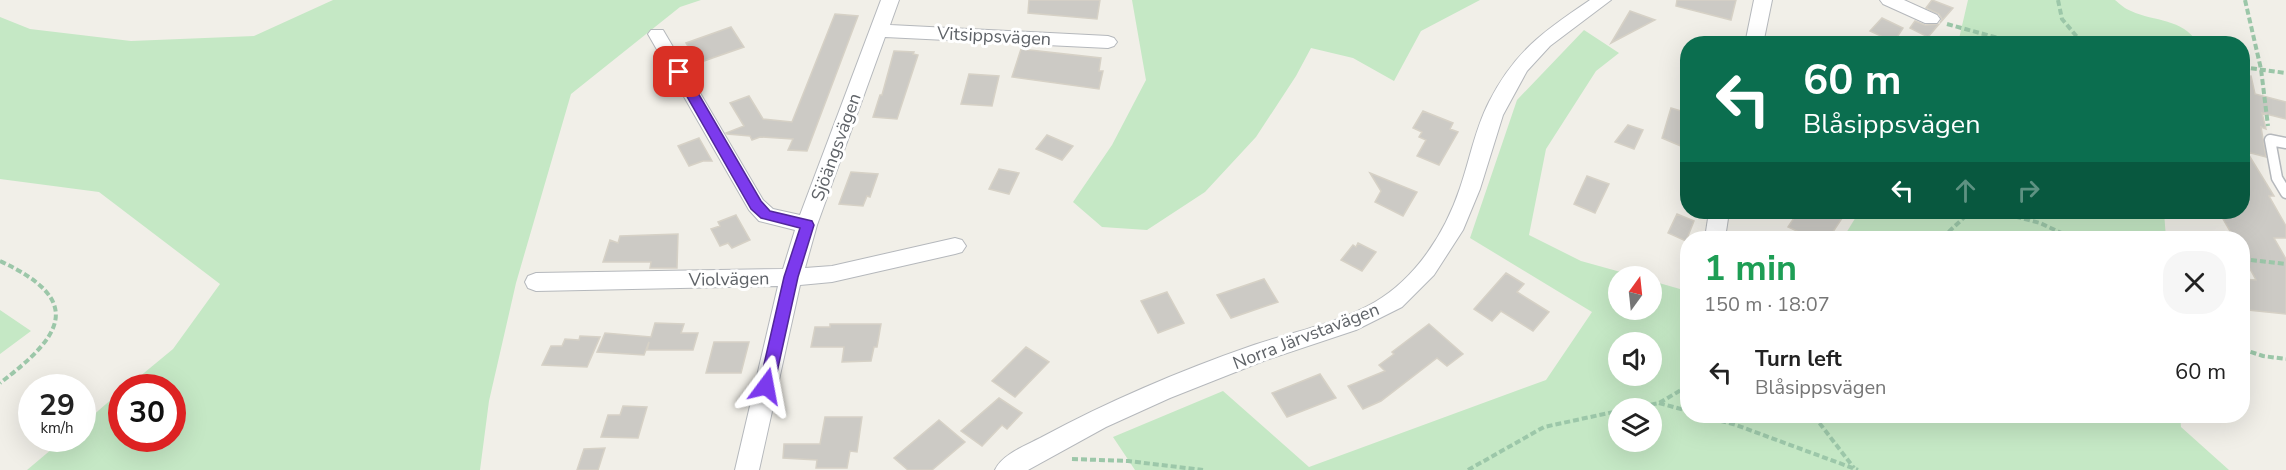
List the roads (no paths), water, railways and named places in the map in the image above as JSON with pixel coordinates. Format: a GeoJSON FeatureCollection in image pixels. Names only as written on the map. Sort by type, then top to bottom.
{"type":"FeatureCollection","features":[{"type":"Feature","properties":{"kind":"street","name":"Sjöängsvägen"},"geometry":{"type":"LineString","coordinates":[[747,470],[791,277],[807,225],[890,0]]}},
{"type":"Feature","properties":{"kind":"street","name":"Norra Järvstavägen"},"geometry":{"type":"LineString","coordinates":[[1008,470],[1039,450],[1144,400],[1256,354],[1361,318],[1393,302],[1420,275],[1449,237],[1466,202],[1487,131],[1506,89],[1534,49],[1602,0]]}},
{"type":"Feature","properties":{"kind":"street"},"geometry":{"type":"LineString","coordinates":[[1756,36],[1763,0]]}},
{"type":"Feature","properties":{"kind":"street"},"geometry":{"type":"LineString","coordinates":[[1889,0],[1931,19]]}},
{"type":"Feature","properties":{"kind":"street","name":"Vitsippsvägen"},"geometry":{"type":"LineString","coordinates":[[879,30],[1108,42]]}},
{"type":"Feature","properties":{"kind":"street"},"geometry":{"type":"LineString","coordinates":[[657,34],[756,205],[766,215],[807,225]]}},
{"type":"Feature","properties":{"kind":"street","name":"Violvägen"},"geometry":{"type":"LineString","coordinates":[[536,282],[791,277],[832,274],[955,246]]}},
{"type":"Feature","properties":{"kind":"lane"},"geometry":{"type":"LineString","coordinates":[[2286,143],[2270,140],[2277,178],[2286,193]]}}]}
